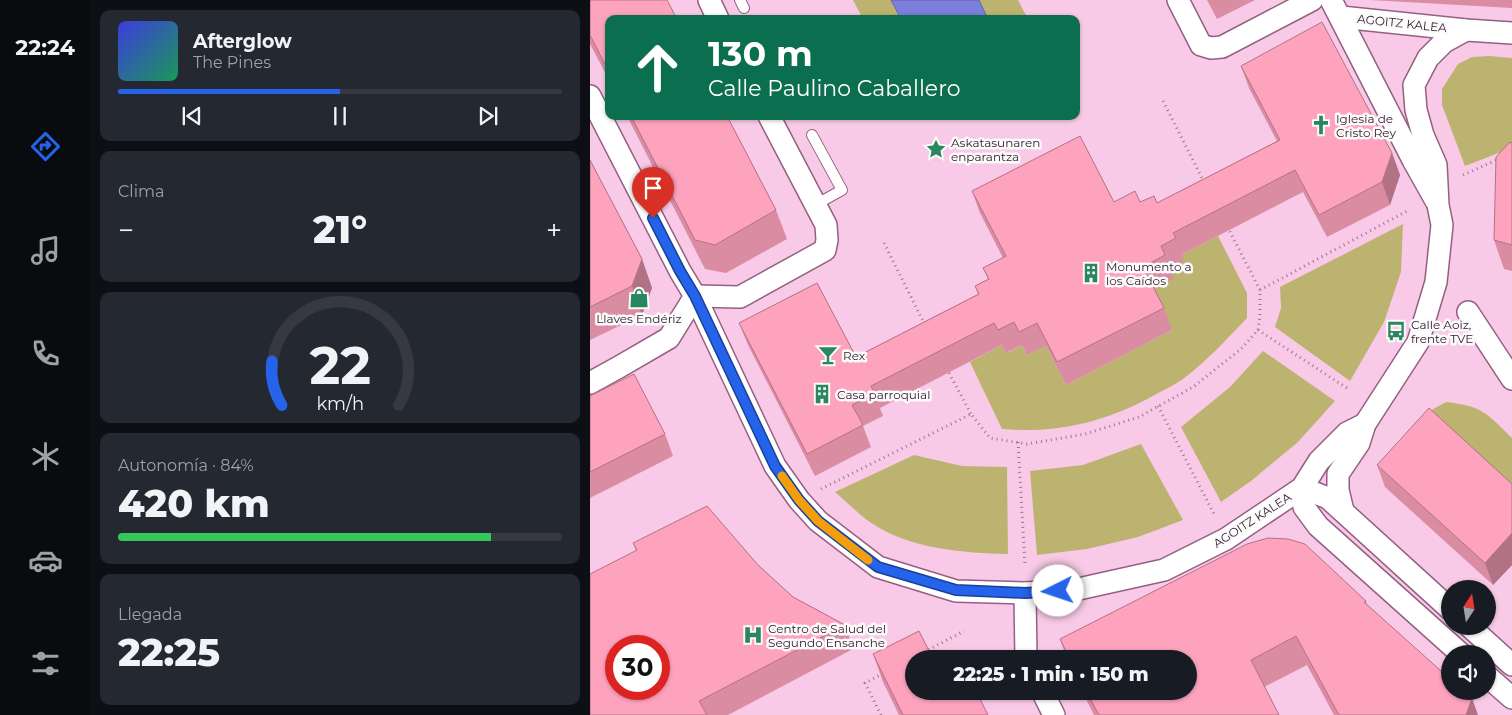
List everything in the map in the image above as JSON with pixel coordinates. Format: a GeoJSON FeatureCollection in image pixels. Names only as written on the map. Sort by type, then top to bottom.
{"type":"FeatureCollection","features":[{"type":"Feature","properties":{"kind":"street"},"geometry":{"type":"LineString","coordinates":[[709,0],[716,15]]}},
{"type":"Feature","properties":{"kind":"street"},"geometry":{"type":"LineString","coordinates":[[1178,0],[1201,44],[1211,48],[1222,47],[1312,0]]}},
{"type":"Feature","properties":{"kind":"street","name":"AGOITZ KALEA"},"geometry":{"type":"LineString","coordinates":[[1336,8],[1466,30],[1512,33]]}},
{"type":"Feature","properties":{"kind":"street","name":"AGOITZ KALEA"},"geometry":{"type":"LineString","coordinates":[[1336,8],[1412,160],[1438,205]]}},
{"type":"Feature","properties":{"kind":"street","name":"AGOITZ KALEA"},"geometry":{"type":"LineString","coordinates":[[1343,511],[1338,490],[1338,474],[1359,443],[1365,424],[1418,342],[1436,282],[1442,225],[1438,205],[1436,165],[1423,135],[1416,110],[1414,85],[1428,58],[1444,42],[1466,30]]}},
{"type":"Feature","properties":{"kind":"street","name":"AGOITZ KALEA"},"geometry":{"type":"LineString","coordinates":[[590,96],[680,271],[695,296],[775,466],[799,500],[818,521],[878,567],[956,590],[1025,593],[1074,590],[1164,570],[1226,539],[1302,488],[1319,461],[1346,433],[1365,424]]}},
{"type":"Feature","properties":{"kind":"street"},"geometry":{"type":"LineString","coordinates":[[590,383],[669,338],[695,296],[740,297],[825,250],[827,240],[826,224],[771,120]]}},
{"type":"Feature","properties":{"kind":"street"},"geometry":{"type":"LineString","coordinates":[[1468,312],[1512,379]]}},
{"type":"Feature","properties":{"kind":"street"},"geometry":{"type":"LineString","coordinates":[[1441,601],[1328,498],[1302,488],[1304,507],[1318,526],[1452,645]]}},
{"type":"Feature","properties":{"kind":"street"},"geometry":{"type":"LineString","coordinates":[[1025,593],[1026,650]]}},
{"type":"Feature","properties":{"kind":"street"},"geometry":{"type":"LineString","coordinates":[[1479,635],[1512,665]]}},
{"type":"Feature","properties":{"kind":"street"},"geometry":{"type":"LineString","coordinates":[[1496,684],[1512,698]]}},
{"type":"Feature","properties":{"kind":"street"},"geometry":{"type":"LineString","coordinates":[[1046,700],[1054,715]]}},
{"type":"Feature","properties":{"kind":"lane"},"geometry":{"type":"LineString","coordinates":[[812,135],[842,190],[815,205]]}},
{"type":"Feature","properties":{"kind":"path"},"geometry":{"type":"LineString","coordinates":[[1163,102],[1205,184]]}},
{"type":"Feature","properties":{"kind":"path"},"geometry":{"type":"LineString","coordinates":[[1463,175],[1504,157]]}},
{"type":"Feature","properties":{"kind":"path"},"geometry":{"type":"LineString","coordinates":[[1260,290],[1409,210]]}},
{"type":"Feature","properties":{"kind":"path"},"geometry":{"type":"LineString","coordinates":[[949,373],[971,414],[990,438],[1027,444],[1085,434],[1139,416],[1193,387],[1240,349],[1258,330],[1260,290],[1229,230]]}},
{"type":"Feature","properties":{"kind":"path"},"geometry":{"type":"LineString","coordinates":[[884,243],[926,327]]}},
{"type":"Feature","properties":{"kind":"path"},"geometry":{"type":"LineString","coordinates":[[1258,330],[1350,390]]}},
{"type":"Feature","properties":{"kind":"path"},"geometry":{"type":"LineString","coordinates":[[1158,406],[1214,514]]}},
{"type":"Feature","properties":{"kind":"path"},"geometry":{"type":"LineString","coordinates":[[820,490],[971,414]]}},
{"type":"Feature","properties":{"kind":"path"},"geometry":{"type":"LineString","coordinates":[[1018,442],[1024,565]]}},
{"type":"Feature","properties":{"kind":"path"},"geometry":{"type":"LineString","coordinates":[[928,650],[964,631]]}},
{"type":"Feature","properties":{"kind":"path"},"geometry":{"type":"LineString","coordinates":[[881,715],[865,683],[890,670]]}},
{"type":"Feature","properties":{"kind":"shaded area"},"geometry":{"type":"Polygon","coordinates":[[[853,0],[891,0],[899,15],[861,15],[853,0]]]}},
{"type":"Feature","properties":{"kind":"shaded area"},"geometry":{"type":"Polygon","coordinates":[[[891,0],[979,0],[986,15],[899,15],[891,0]]]}},
{"type":"Feature","properties":{"kind":"shaded area"},"geometry":{"type":"Polygon","coordinates":[[[979,0],[1018,0],[1026,15],[986,15],[979,0]]]}},
{"type":"Feature","properties":{"kind":"shaded area"},"geometry":{"type":"Polygon","coordinates":[[[1472,57],[1512,58],[1512,143],[1501,152],[1465,166],[1442,105],[1442,89],[1458,64],[1472,57]]]}},
{"type":"Feature","properties":{"kind":"shaded area"},"geometry":{"type":"Polygon","coordinates":[[[1403,224],[1401,272],[1384,322],[1350,381],[1275,327],[1281,308],[1280,287],[1403,224]]]}},
{"type":"Feature","properties":{"kind":"shaded area"},"geometry":{"type":"Polygon","coordinates":[[[1218,236],[1247,293],[1247,318],[1200,365],[1172,386],[1122,411],[1103,418],[1064,427],[1023,430],[1002,429],[970,362],[1002,345],[1007,353],[1022,345],[1027,355],[1046,346],[1066,385],[1172,330],[1151,289],[1181,255],[1218,236]]]}},
{"type":"Feature","properties":{"kind":"shaded area"},"geometry":{"type":"Polygon","coordinates":[[[1263,351],[1335,401],[1298,442],[1251,481],[1221,502],[1181,427],[1230,387],[1263,351]]]}},
{"type":"Feature","properties":{"kind":"shaded area"},"geometry":{"type":"Polygon","coordinates":[[[1446,402],[1468,406],[1483,412],[1512,438],[1512,487],[1428,412],[1446,402]]]}},
{"type":"Feature","properties":{"kind":"shaded area"},"geometry":{"type":"Polygon","coordinates":[[[1141,444],[1183,520],[1138,537],[1087,549],[1037,555],[1030,471],[1083,465],[1141,444]]]}},
{"type":"Feature","properties":{"kind":"shaded area"},"geometry":{"type":"Polygon","coordinates":[[[914,455],[962,466],[1007,467],[1008,554],[955,551],[919,544],[901,538],[870,522],[835,492],[914,455]]]}},
{"type":"Feature","properties":{"kind":"building"},"geometry":{"type":"Polygon","coordinates":[[[590,0],[667,0],[675,15],[605,15],[605,64],[590,35],[590,0]]]}},
{"type":"Feature","properties":{"kind":"building"},"geometry":{"type":"Polygon","coordinates":[[[1322,22],[1392,153],[1382,182],[1319,215],[1295,170],[1173,233],[1176,238],[1161,246],[1165,255],[1143,267],[1164,308],[1057,362],[1037,323],[1019,332],[1014,322],[998,330],[994,323],[871,386],[875,394],[852,405],[863,425],[807,454],[739,323],[817,283],[856,357],[979,294],[975,286],[989,279],[983,268],[1006,256],[972,191],[1080,136],[1114,202],[1135,191],[1140,202],[1154,196],[1157,203],[1280,140],[1241,66],[1322,22]]]}},
{"type":"Feature","properties":{"kind":"building"},"geometry":{"type":"Polygon","coordinates":[[[633,120],[729,120],[776,210],[715,245],[695,240],[633,120]]]}},
{"type":"Feature","properties":{"kind":"building"},"geometry":{"type":"Polygon","coordinates":[[[1512,142],[1512,245],[1494,240],[1496,157],[1512,142]]]}},
{"type":"Feature","properties":{"kind":"building"},"geometry":{"type":"Polygon","coordinates":[[[590,160],[642,259],[632,286],[590,307],[590,160]]]}},
{"type":"Feature","properties":{"kind":"building"},"geometry":{"type":"Polygon","coordinates":[[[634,374],[665,434],[590,472],[590,396],[634,374]]]}},
{"type":"Feature","properties":{"kind":"building"},"geometry":{"type":"Polygon","coordinates":[[[1429,408],[1512,484],[1512,533],[1485,563],[1377,465],[1429,408]]]}},
{"type":"Feature","properties":{"kind":"building"},"geometry":{"type":"Polygon","coordinates":[[[707,506],[758,565],[793,597],[845,625],[699,701],[707,715],[590,715],[590,574],[637,550],[633,543],[707,506]]]}},
{"type":"Feature","properties":{"kind":"building"},"geometry":{"type":"Polygon","coordinates":[[[1268,538],[1288,539],[1305,544],[1366,601],[1364,602],[1441,671],[1441,700],[1471,700],[1466,715],[1339,715],[1296,636],[1251,660],[1279,715],[1099,715],[1091,700],[1197,700],[1197,650],[1066,650],[1060,639],[1247,544],[1268,538]]]}},
{"type":"Feature","properties":{"kind":"building"},"geometry":{"type":"Polygon","coordinates":[[[919,631],[928,650],[905,650],[905,700],[980,700],[988,715],[903,715],[873,654],[919,631]]]}},
{"type":"Feature","properties":{"kind":"slow traffic"},"geometry":{"type":"LineString","coordinates":[[782,476],[799,500],[818,521],[868,560]]}},
{"type":"Feature","properties":{"kind":"place","name":"Iglesia de Cristo Rey"},"geometry":{"type":"Point","coordinates":[1321,125]}},
{"type":"Feature","properties":{"kind":"place","name":"Askatasunaren enparantza"},"geometry":{"type":"Point","coordinates":[936,149]}},
{"type":"Feature","properties":{"kind":"place","name":"Monumento a los Caídos"},"geometry":{"type":"Point","coordinates":[1091,273]}},
{"type":"Feature","properties":{"kind":"place","name":"Llaves Endériz"},"geometry":{"type":"Point","coordinates":[639,298]}},
{"type":"Feature","properties":{"kind":"place","name":"Calle Aoiz, frente TVE"},"geometry":{"type":"Point","coordinates":[1396,331]}},
{"type":"Feature","properties":{"kind":"place","name":"Rex"},"geometry":{"type":"Point","coordinates":[828,355]}},
{"type":"Feature","properties":{"kind":"place","name":"Casa parroquial"},"geometry":{"type":"Point","coordinates":[822,394]}},
{"type":"Feature","properties":{"kind":"place","name":"Centro de Salud del Segundo Ensanche"},"geometry":{"type":"Point","coordinates":[753,635]}},
{"type":"Feature","properties":{"kind":"route"},"geometry":{"type":"LineString","coordinates":[[653,218],[695,296],[775,466],[799,500],[818,521],[878,567],[956,590],[1025,593],[1058,591]]}}]}
